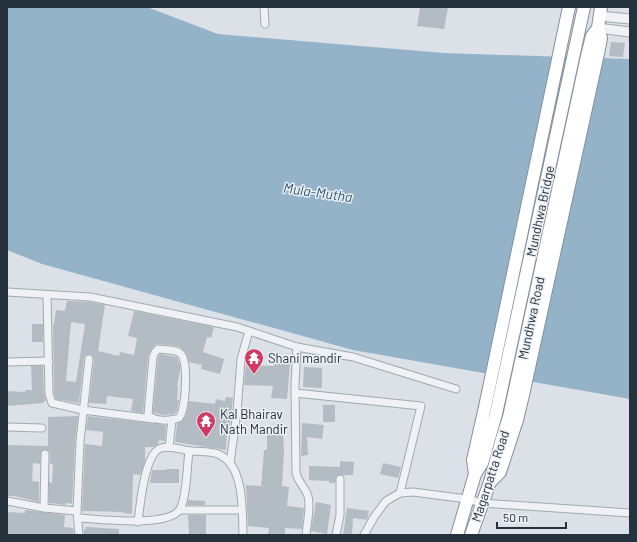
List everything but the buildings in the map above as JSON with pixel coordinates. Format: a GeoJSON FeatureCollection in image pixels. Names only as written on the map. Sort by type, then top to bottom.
{"type":"FeatureCollection","features":[{"type":"Feature","properties":{"kind":"highway"},"geometry":{"type":"LineString","coordinates":[[467,499],[475,474],[473,460],[569,7]]}},
{"type":"Feature","properties":{"kind":"highway","name":"Mundhwa Bridge"},"geometry":{"type":"LineString","coordinates":[[475,474],[482,463],[496,414],[584,8]]}},
{"type":"Feature","properties":{"kind":"highway","name":"Mundhwa Road"},"geometry":{"type":"LineString","coordinates":[[513,418],[592,56],[601,38],[598,28],[600,11]]}},
{"type":"Feature","properties":{"kind":"highway","name":"Magarpatta Road"},"geometry":{"type":"LineString","coordinates":[[471,535],[490,482],[493,468],[513,418]]}},
{"type":"Feature","properties":{"kind":"highway","name":"Magarpatta Road"},"geometry":{"type":"LineString","coordinates":[[457,535],[467,499]]}},
{"type":"Feature","properties":{"kind":"street"},"geometry":{"type":"LineString","coordinates":[[264,7],[265,24]]}},
{"type":"Feature","properties":{"kind":"street"},"geometry":{"type":"LineString","coordinates":[[600,11],[630,18]]}},
{"type":"Feature","properties":{"kind":"street"},"geometry":{"type":"LineString","coordinates":[[598,28],[630,32]]}},
{"type":"Feature","properties":{"kind":"street"},"geometry":{"type":"LineString","coordinates":[[7,292],[90,297],[222,324],[249,331],[297,347],[353,357],[456,389]]}},
{"type":"Feature","properties":{"kind":"street"},"geometry":{"type":"LineString","coordinates":[[47,294],[50,398],[52,403],[83,410],[153,419],[172,420],[179,418],[183,412],[185,359],[180,353],[175,351],[158,350],[154,352],[148,410],[150,417],[153,419]]}},
{"type":"Feature","properties":{"kind":"street"},"geometry":{"type":"LineString","coordinates":[[230,463],[237,412],[240,359],[249,331]]}},
{"type":"Feature","properties":{"kind":"street"},"geometry":{"type":"LineString","coordinates":[[297,347],[294,393],[296,473],[298,482],[307,494],[309,501],[306,535]]}},
{"type":"Feature","properties":{"kind":"street"},"geometry":{"type":"LineString","coordinates":[[78,535],[80,440],[89,359]]}},
{"type":"Feature","properties":{"kind":"street"},"geometry":{"type":"LineString","coordinates":[[7,362],[49,361]]}},
{"type":"Feature","properties":{"kind":"street"},"geometry":{"type":"LineString","coordinates":[[294,393],[421,406],[400,493]]}},
{"type":"Feature","properties":{"kind":"street"},"geometry":{"type":"LineString","coordinates":[[169,447],[172,420]]}},
{"type":"Feature","properties":{"kind":"street"},"geometry":{"type":"LineString","coordinates":[[7,427],[42,428]]}},
{"type":"Feature","properties":{"kind":"street"},"geometry":{"type":"LineString","coordinates":[[138,522],[144,476],[154,453],[159,448],[169,447],[189,451],[211,452],[220,455],[230,463],[237,474],[240,486],[243,535]]}},
{"type":"Feature","properties":{"kind":"street"},"geometry":{"type":"LineString","coordinates":[[180,510],[184,500],[189,451]]}},
{"type":"Feature","properties":{"kind":"street"},"geometry":{"type":"LineString","coordinates":[[44,508],[45,454]]}},
{"type":"Feature","properties":{"kind":"street"},"geometry":{"type":"LineString","coordinates":[[336,535],[340,515],[340,479]]}},
{"type":"Feature","properties":{"kind":"street"},"geometry":{"type":"LineString","coordinates":[[364,535],[374,517],[386,501],[400,493],[413,492],[467,499],[482,503],[630,513]]}},
{"type":"Feature","properties":{"kind":"street"},"geometry":{"type":"LineString","coordinates":[[7,502],[138,522],[171,516],[180,510],[242,510]]}},
{"type":"Feature","properties":{"kind":"water","name":"Mula-Mutha"},"geometry":{"type":"Polygon","coordinates":[[[7,7],[147,7],[218,34],[444,53],[630,59],[630,399],[353,350],[42,264],[7,250],[7,7]]]}},
{"type":"Feature","properties":{"kind":"place","name":"Shani mandir"},"geometry":{"type":"Point","coordinates":[254,375]}},
{"type":"Feature","properties":{"kind":"place","name":"Kal Bhairav Nath Mandir"},"geometry":{"type":"Point","coordinates":[206,438]}}]}
